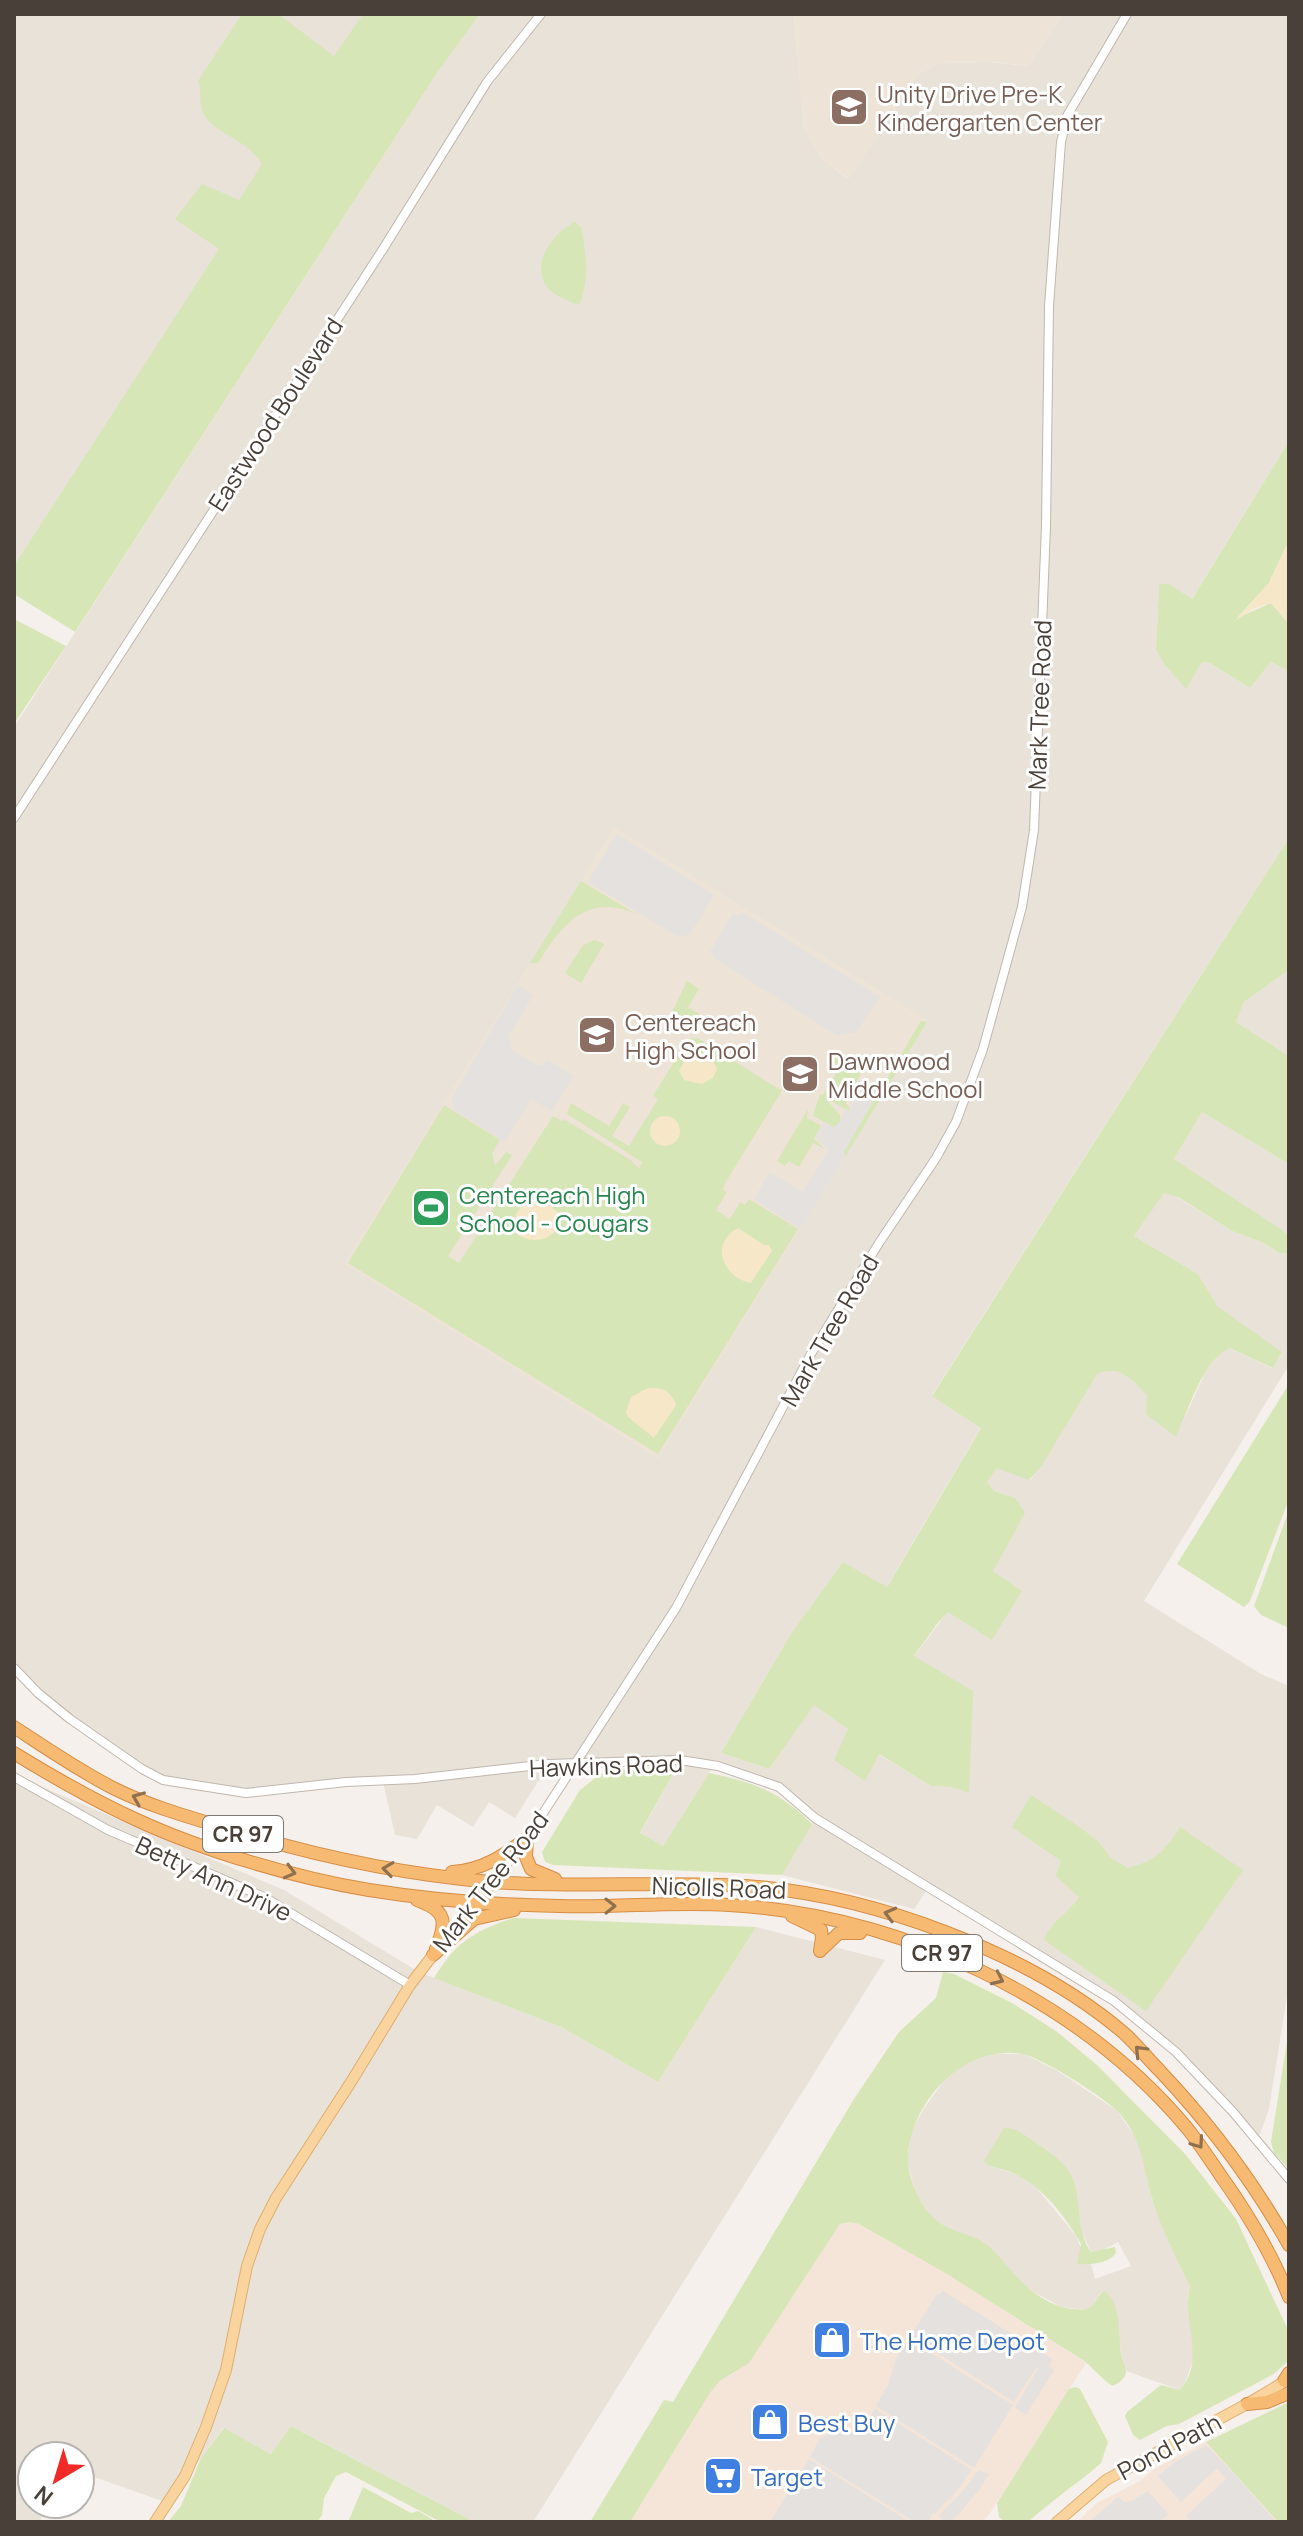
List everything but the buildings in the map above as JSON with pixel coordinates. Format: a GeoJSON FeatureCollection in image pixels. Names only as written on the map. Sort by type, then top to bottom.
{"type":"FeatureCollection","features":[{"type":"Feature","properties":{"kind":"highway","name":"Nicolls Road"},"geometry":{"type":"LineString","coordinates":[[14,1727],[114,1788],[168,1810],[294,1848],[380,1868],[493,1882],[744,1886],[807,1892],[907,1918],[991,1950],[1059,1987],[1124,2034],[1218,2136],[1252,2183],[1289,2245]]}},
{"type":"Feature","properties":{"kind":"highway","name":"Nicolls Road"},"geometry":{"type":"LineString","coordinates":[[14,1753],[138,1821],[249,1860],[330,1883],[402,1895],[559,1906],[728,1904],[809,1914],[930,1947],[1014,1986],[1130,2070],[1187,2128],[1242,2205],[1278,2269],[1289,2297]]}},
{"type":"Feature","properties":{"kind":"highway"},"geometry":{"type":"LineString","coordinates":[[425,1874],[481,1867],[494,1862],[527,1838]]}},
{"type":"Feature","properties":{"kind":"highway"},"geometry":{"type":"LineString","coordinates":[[527,1838],[526,1857],[531,1869],[569,1883]]}},
{"type":"Feature","properties":{"kind":"highway"},"geometry":{"type":"LineString","coordinates":[[330,1883],[449,1894],[493,1882]]}},
{"type":"Feature","properties":{"kind":"highway"},"geometry":{"type":"LineString","coordinates":[[402,1895],[430,1905],[440,1914],[444,1927],[434,1953]]}},
{"type":"Feature","properties":{"kind":"highway"},"geometry":{"type":"LineString","coordinates":[[434,1953],[474,1919],[502,1911],[559,1906]]}},
{"type":"Feature","properties":{"kind":"highway"},"geometry":{"type":"LineString","coordinates":[[778,1910],[821,1930],[820,1951],[839,1933],[877,1933]]}},
{"type":"Feature","properties":{"kind":"highway"},"geometry":{"type":"LineString","coordinates":[[1247,2404],[1267,2402],[1288,2382]]}},
{"type":"Feature","properties":{"kind":"main road","name":"Mark Tree Road"},"geometry":{"type":"LineString","coordinates":[[155,2522],[185,2476],[206,2427],[226,2370],[247,2266],[260,2229],[276,2198],[410,1985],[493,1882]]}},
{"type":"Feature","properties":{"kind":"main road","name":"Pond Path"},"geometry":{"type":"LineString","coordinates":[[1057,2522],[1106,2480],[1247,2404]]}},
{"type":"Feature","properties":{"kind":"street","name":"Eastwood Boulevard"},"geometry":{"type":"LineString","coordinates":[[14,818],[383,249],[487,82],[541,14]]}},
{"type":"Feature","properties":{"kind":"street","name":"Mark Tree Road"},"geometry":{"type":"LineString","coordinates":[[493,1882],[527,1838],[676,1608],[811,1354],[956,1122],[983,1049],[1022,907],[1034,830],[1046,526],[1048,314],[1061,142],[1067,116],[1127,14]]}},
{"type":"Feature","properties":{"kind":"street","name":"Hawkins Road"},"geometry":{"type":"LineString","coordinates":[[14,1668],[70,1719],[142,1769],[163,1780],[246,1793],[577,1762],[680,1760],[718,1766],[779,1787],[815,1818],[1114,2001],[1176,2052],[1233,2112],[1289,2179]]}},
{"type":"Feature","properties":{"kind":"street","name":"Betty Ann Drive"},"geometry":{"type":"LineString","coordinates":[[14,1777],[108,1830],[264,1897],[410,1985]]}},
{"type":"Feature","properties":{"kind":"shaded area"},"geometry":{"type":"Polygon","coordinates":[[[14,14],[368,14],[337,58],[271,15],[278,157],[14,574],[14,14]]]}},
{"type":"Feature","properties":{"kind":"shaded area"},"geometry":{"type":"Polygon","coordinates":[[[480,14],[794,14],[804,126],[823,160],[848,179],[919,73],[940,63],[991,62],[1028,66],[1063,14],[1289,14],[1289,441],[1191,600],[1169,584],[1159,584],[1156,650],[1186,688],[1202,662],[1210,663],[1250,688],[1271,662],[1289,671],[1289,838],[932,1395],[981,1427],[886,1588],[843,1562],[792,1632],[721,1753],[769,1769],[813,1704],[849,1729],[865,1780],[878,1754],[931,1786],[952,1787],[914,1657],[948,1611],[1021,1591],[993,1571],[1015,1498],[994,1491],[987,1482],[997,1467],[1030,1480],[1041,1467],[1097,1373],[1109,1369],[1124,1373],[1148,1395],[1176,1436],[1206,1371],[1220,1352],[1230,1348],[1272,1368],[1282,1353],[1216,1306],[1198,1274],[1134,1236],[1164,1192],[1232,1231],[1264,1243],[1279,1253],[1289,1254],[1289,1365],[1144,1601],[1261,1674],[1289,1686],[1289,1984],[1269,2109],[1257,2142],[1173,2049],[1114,2001],[929,1887],[914,1909],[782,1875],[815,1818],[779,1787],[714,1765],[663,1846],[640,1834],[680,1761],[549,1764],[515,1818],[489,1802],[473,1827],[437,1805],[417,1839],[395,1835],[383,1781],[246,1793],[163,1780],[70,1719],[14,1668],[14,727],[437,73],[480,14]]]}},
{"type":"Feature","properties":{"kind":"shaded area","name":"Unity Drive Pre-K Kindergarten Center"},"geometry":{"type":"Polygon","coordinates":[[[794,14],[1063,14],[1028,66],[995,62],[940,63],[919,73],[849,179],[823,160],[804,126],[794,14]]]}},
{"type":"Feature","properties":{"kind":"shaded area"},"geometry":{"type":"Polygon","coordinates":[[[614,827],[928,1020],[658,1459],[344,1264],[614,827]]]}},
{"type":"Feature","properties":{"kind":"shaded area"},"geometry":{"type":"Polygon","coordinates":[[[617,834],[714,895],[690,934],[679,937],[588,882],[617,834]]]}},
{"type":"Feature","properties":{"kind":"shaded area"},"geometry":{"type":"Polygon","coordinates":[[[742,912],[880,997],[856,1032],[838,1036],[714,958],[710,952],[733,913],[738,916],[742,912]]]}},
{"type":"Feature","properties":{"kind":"shaded area"},"geometry":{"type":"Polygon","coordinates":[[[1289,970],[1289,1056],[1236,1022],[1244,1002],[1289,970]]]}},
{"type":"Feature","properties":{"kind":"shaded area"},"geometry":{"type":"Polygon","coordinates":[[[518,985],[533,995],[509,1036],[512,1050],[537,1065],[541,1066],[548,1060],[574,1076],[552,1111],[531,1099],[505,1142],[454,1110],[452,1098],[518,985]]]}},
{"type":"Feature","properties":{"kind":"shaded area"},"geometry":{"type":"Polygon","coordinates":[[[859,1080],[881,1088],[800,1229],[754,1199],[770,1172],[803,1192],[829,1150],[815,1137],[823,1123],[834,1127],[846,1109],[849,1111],[853,1103],[848,1100],[859,1080]]]}},
{"type":"Feature","properties":{"kind":"shaded area"},"geometry":{"type":"Polygon","coordinates":[[[1202,1112],[1289,1164],[1289,1237],[1174,1159],[1202,1112]]]}},
{"type":"Feature","properties":{"kind":"shaded area"},"geometry":{"type":"Polygon","coordinates":[[[14,1775],[284,1890],[419,1972],[561,2027],[658,2082],[756,1927],[885,1960],[533,2522],[475,2522],[291,2426],[271,2454],[223,2428],[168,2503],[96,2478],[96,2440],[16,2440],[16,2520],[41,2520],[14,2522],[14,1775]]]}},
{"type":"Feature","properties":{"kind":"shaded area"},"geometry":{"type":"Polygon","coordinates":[[[989,2054],[1024,2054],[1056,2070],[1116,2110],[1138,2140],[1152,2199],[1190,2287],[1188,2297],[1194,2356],[1180,2390],[1126,2371],[1116,2309],[1100,2293],[1092,2307],[1086,2310],[1061,2307],[1027,2288],[983,2242],[942,2227],[927,2213],[916,2193],[907,2162],[911,2133],[943,2082],[966,2062],[989,2054]],[[987,2165],[1016,2174],[1035,2186],[1076,2236],[1088,2265],[1091,2264],[1095,2279],[1131,2266],[1118,2242],[1099,2252],[1091,2252],[1080,2228],[1074,2181],[987,2165]]]}},
{"type":"Feature","properties":{"kind":"shaded area"},"geometry":{"type":"Polygon","coordinates":[[[840,2224],[859,2224],[949,2275],[1086,2363],[990,2513],[982,2522],[630,2522],[710,2393],[720,2381],[734,2373],[834,2230],[840,2224]]]}},
{"type":"Feature","properties":{"kind":"shaded area"},"geometry":{"type":"Polygon","coordinates":[[[943,2291],[1052,2359],[1049,2366],[1054,2370],[1026,2415],[1015,2408],[1039,2367],[1014,2402],[911,2336],[937,2294],[943,2291]]]}},
{"type":"Feature","properties":{"kind":"shaded area"},"geometry":{"type":"Polygon","coordinates":[[[909,2339],[1013,2405],[974,2468],[876,2406],[888,2385],[896,2359],[909,2339]]]}},
{"type":"Feature","properties":{"kind":"shaded area"},"geometry":{"type":"Polygon","coordinates":[[[875,2409],[972,2470],[950,2500],[933,2513],[929,2520],[932,2522],[915,2522],[810,2457],[819,2440],[836,2429],[847,2435],[865,2424],[875,2409]]]}},
{"type":"Feature","properties":{"kind":"shaded area"},"geometry":{"type":"Polygon","coordinates":[[[1206,2442],[1278,2522],[1077,2522],[1097,2503],[1206,2442]]]}},
{"type":"Feature","properties":{"kind":"shaded area"},"geometry":{"type":"Polygon","coordinates":[[[1206,2445],[1276,2522],[1192,2522],[1186,2516],[1226,2479],[1217,2468],[1181,2502],[1158,2476],[1175,2462],[1206,2445]]]}},
{"type":"Feature","properties":{"kind":"shaded area"},"geometry":{"type":"Polygon","coordinates":[[[809,2459],[910,2522],[770,2522],[809,2459]]]}},
{"type":"Feature","properties":{"kind":"shaded area"},"geometry":{"type":"Polygon","coordinates":[[[979,2470],[989,2474],[979,2490],[957,2516],[944,2522],[939,2515],[979,2470]]]}},
{"type":"Feature","properties":{"kind":"shaded area"},"geometry":{"type":"Polygon","coordinates":[[[1148,2491],[1168,2514],[1159,2522],[1089,2522],[1118,2497],[1124,2502],[1132,2501],[1148,2491]]]}},
{"type":"Feature","properties":{"kind":"green space"},"geometry":{"type":"Polygon","coordinates":[[[242,14],[278,14],[334,56],[363,14],[480,14],[437,73],[75,632],[14,594],[14,566],[219,249],[175,219],[202,184],[239,200],[262,164],[249,149],[212,125],[201,105],[198,81],[242,14]]]}},
{"type":"Feature","properties":{"kind":"green space"},"geometry":{"type":"Polygon","coordinates":[[[575,222],[581,227],[586,265],[583,293],[580,303],[576,304],[548,288],[541,266],[553,240],[575,222]]]}},
{"type":"Feature","properties":{"kind":"green space"},"geometry":{"type":"Polygon","coordinates":[[[1289,441],[1289,540],[1269,583],[1237,618],[1271,603],[1289,624],[1289,671],[1271,662],[1250,688],[1210,663],[1202,662],[1186,689],[1156,650],[1159,584],[1169,584],[1192,599],[1289,441]]]}},
{"type":"Feature","properties":{"kind":"green space"},"geometry":{"type":"Polygon","coordinates":[[[14,619],[66,646],[14,724],[14,619]]]}},
{"type":"Feature","properties":{"kind":"green space"},"geometry":{"type":"Polygon","coordinates":[[[1289,838],[1289,970],[1244,1002],[1236,1022],[1289,1056],[1289,1164],[1202,1112],[1174,1159],[1282,1230],[1289,1237],[1289,1254],[1279,1253],[1264,1243],[1232,1231],[1180,1198],[1164,1193],[1134,1236],[1198,1274],[1217,1306],[1282,1352],[1273,1368],[1230,1348],[1220,1354],[1197,1387],[1176,1437],[1146,1414],[1147,1395],[1130,1379],[1119,1372],[1105,1371],[1097,1374],[1041,1467],[1029,1480],[997,1468],[987,1482],[994,1491],[1015,1498],[1025,1513],[993,1571],[1022,1591],[992,1640],[948,1612],[914,1656],[973,1691],[969,1793],[952,1787],[931,1786],[879,1754],[865,1781],[834,1760],[848,1729],[814,1705],[769,1769],[721,1753],[792,1632],[843,1562],[887,1587],[981,1428],[932,1396],[1289,838]]]}},
{"type":"Feature","properties":{"kind":"green space"},"geometry":{"type":"Polygon","coordinates":[[[581,881],[636,914],[618,908],[589,910],[566,925],[538,963],[530,963],[581,881]]]}},
{"type":"Feature","properties":{"kind":"green space"},"geometry":{"type":"Polygon","coordinates":[[[595,940],[604,944],[581,983],[565,973],[583,945],[595,940]]]}},
{"type":"Feature","properties":{"kind":"green space"},"geometry":{"type":"Polygon","coordinates":[[[687,981],[699,989],[688,1007],[699,1014],[693,1026],[675,1015],[673,1010],[687,981]]]}},
{"type":"Feature","properties":{"kind":"green space"},"geometry":{"type":"Polygon","coordinates":[[[921,1021],[927,1022],[845,1157],[844,1151],[921,1021]]]}},
{"type":"Feature","properties":{"kind":"green space"},"geometry":{"type":"Polygon","coordinates":[[[689,1038],[699,1039],[782,1091],[725,1183],[723,1190],[727,1192],[716,1210],[730,1219],[740,1202],[745,1205],[749,1199],[798,1229],[658,1454],[348,1263],[444,1105],[500,1140],[492,1153],[495,1166],[506,1152],[512,1155],[448,1256],[459,1263],[553,1116],[562,1121],[564,1119],[639,1168],[642,1162],[567,1114],[571,1103],[609,1126],[623,1103],[630,1107],[612,1136],[629,1146],[658,1099],[653,1096],[689,1038]]]}},
{"type":"Feature","properties":{"kind":"green space"},"geometry":{"type":"Polygon","coordinates":[[[837,1055],[862,1071],[846,1104],[849,1111],[824,1097],[840,1115],[840,1122],[834,1127],[813,1116],[820,1094],[823,1095],[838,1070],[834,1060],[824,1059],[837,1055]]]}},
{"type":"Feature","properties":{"kind":"green space"},"geometry":{"type":"Polygon","coordinates":[[[808,1109],[807,1118],[821,1126],[814,1139],[825,1149],[813,1143],[799,1167],[789,1161],[785,1166],[777,1161],[808,1109]]]}},
{"type":"Feature","properties":{"kind":"green space"},"geometry":{"type":"Polygon","coordinates":[[[1289,1384],[1289,1499],[1250,1601],[1244,1607],[1177,1564],[1289,1384]]]}},
{"type":"Feature","properties":{"kind":"green space"},"geometry":{"type":"Polygon","coordinates":[[[1289,1510],[1289,1628],[1261,1615],[1254,1606],[1289,1510]]]}},
{"type":"Feature","properties":{"kind":"green space"},"geometry":{"type":"Polygon","coordinates":[[[636,1766],[675,1770],[640,1833],[663,1846],[709,1773],[765,1790],[788,1803],[812,1824],[782,1875],[553,1865],[545,1862],[542,1852],[580,1790],[602,1773],[636,1766]]]}},
{"type":"Feature","properties":{"kind":"green space"},"geometry":{"type":"Polygon","coordinates":[[[1031,1795],[1078,1826],[1099,1842],[1111,1858],[1128,1868],[1159,1854],[1180,1827],[1243,1870],[1146,2011],[1044,1940],[1079,1897],[1056,1876],[1061,1861],[1012,1827],[1031,1795]]]}},
{"type":"Feature","properties":{"kind":"green space"},"geometry":{"type":"Polygon","coordinates":[[[513,1918],[756,1927],[658,2082],[561,2027],[434,1978],[467,1939],[513,1918]]]}},
{"type":"Feature","properties":{"kind":"green space"},"geometry":{"type":"Polygon","coordinates":[[[943,1972],[954,1974],[1012,2003],[1056,2031],[1097,2065],[1186,2155],[1236,2219],[1289,2332],[1288,2361],[1274,2374],[1179,2424],[1167,2426],[1140,2440],[1133,2435],[1125,2416],[1127,2412],[1161,2385],[1180,2390],[1188,2378],[1193,2353],[1188,2313],[1190,2287],[1160,2221],[1137,2141],[1125,2120],[1098,2096],[1057,2070],[1023,2054],[1001,2053],[980,2058],[961,2068],[929,2098],[911,2138],[908,2163],[914,2186],[935,2219],[986,2244],[1029,2288],[1048,2302],[1072,2309],[1085,2309],[1092,2306],[1105,2291],[1117,2311],[1126,2370],[1123,2379],[1113,2386],[1084,2361],[947,2274],[859,2224],[840,2224],[749,2363],[720,2381],[710,2393],[630,2522],[590,2522],[664,2400],[673,2402],[854,2099],[899,2032],[936,1998],[943,1972]]]}},
{"type":"Feature","properties":{"kind":"green space"},"geometry":{"type":"Polygon","coordinates":[[[1289,2029],[1289,2169],[1274,2153],[1271,2142],[1289,2029]]]}},
{"type":"Feature","properties":{"kind":"green space"},"geometry":{"type":"Polygon","coordinates":[[[1004,2128],[1025,2135],[1066,2168],[1076,2188],[1086,2243],[1091,2252],[1115,2247],[1113,2257],[1098,2263],[1077,2264],[1081,2244],[1054,2205],[1027,2181],[987,2165],[984,2161],[1004,2128]]]}},
{"type":"Feature","properties":{"kind":"green space"},"geometry":{"type":"Polygon","coordinates":[[[1069,2389],[1080,2389],[1108,2442],[1101,2463],[1028,2522],[1005,2522],[999,2517],[997,2503],[1069,2389]]]}},
{"type":"Feature","properties":{"kind":"green space"},"geometry":{"type":"Polygon","coordinates":[[[1289,2402],[1289,2522],[1278,2522],[1206,2442],[1289,2402]]]}},
{"type":"Feature","properties":{"kind":"green space"},"geometry":{"type":"Polygon","coordinates":[[[291,2426],[475,2522],[441,2522],[346,2472],[336,2476],[324,2498],[322,2515],[317,2522],[168,2522],[181,2506],[201,2458],[224,2428],[271,2454],[291,2426]]]}},
{"type":"Feature","properties":{"kind":"green space"},"geometry":{"type":"Polygon","coordinates":[[[363,2487],[411,2513],[418,2511],[433,2522],[348,2522],[363,2487]]]}},
{"type":"Feature","properties":{"kind":"sand"},"geometry":{"type":"Polygon","coordinates":[[[1289,540],[1289,624],[1271,603],[1255,608],[1235,621],[1269,583],[1289,540]]]}},
{"type":"Feature","properties":{"kind":"sand"},"geometry":{"type":"Polygon","coordinates":[[[696,1049],[713,1061],[717,1069],[713,1078],[702,1084],[684,1080],[679,1071],[689,1054],[696,1049]]]}},
{"type":"Feature","properties":{"kind":"sand"},"geometry":{"type":"Polygon","coordinates":[[[665,1116],[676,1120],[680,1131],[676,1142],[665,1146],[654,1142],[650,1131],[654,1120],[665,1116]]]}},
{"type":"Feature","properties":{"kind":"sand"},"geometry":{"type":"Polygon","coordinates":[[[530,1192],[561,1214],[555,1232],[540,1240],[523,1238],[509,1226],[530,1192]]]}},
{"type":"Feature","properties":{"kind":"sand"},"geometry":{"type":"Polygon","coordinates":[[[738,1228],[764,1245],[769,1245],[772,1251],[751,1283],[733,1274],[723,1259],[724,1242],[738,1228]]]}},
{"type":"Feature","properties":{"kind":"sand"},"geometry":{"type":"Polygon","coordinates":[[[648,1388],[665,1391],[676,1405],[654,1438],[626,1412],[631,1397],[648,1388]]]}},
{"type":"Feature","properties":{"kind":"place","name":"Unity Drive Pre-K Kindergarten Center"},"geometry":{"type":"Point","coordinates":[849,107]}},
{"type":"Feature","properties":{"kind":"place","name":"Centereach High School"},"geometry":{"type":"Point","coordinates":[597,1035]}},
{"type":"Feature","properties":{"kind":"place","name":"Dawnwood Middle School"},"geometry":{"type":"Point","coordinates":[800,1074]}},
{"type":"Feature","properties":{"kind":"place","name":"Centereach High School - Cougars"},"geometry":{"type":"Point","coordinates":[431,1208]}},
{"type":"Feature","properties":{"kind":"place","name":"The Home Depot"},"geometry":{"type":"Point","coordinates":[832,2340]}},
{"type":"Feature","properties":{"kind":"place","name":"Best Buy"},"geometry":{"type":"Point","coordinates":[770,2422]}},
{"type":"Feature","properties":{"kind":"place","name":"Target"},"geometry":{"type":"Point","coordinates":[723,2476]}}]}
